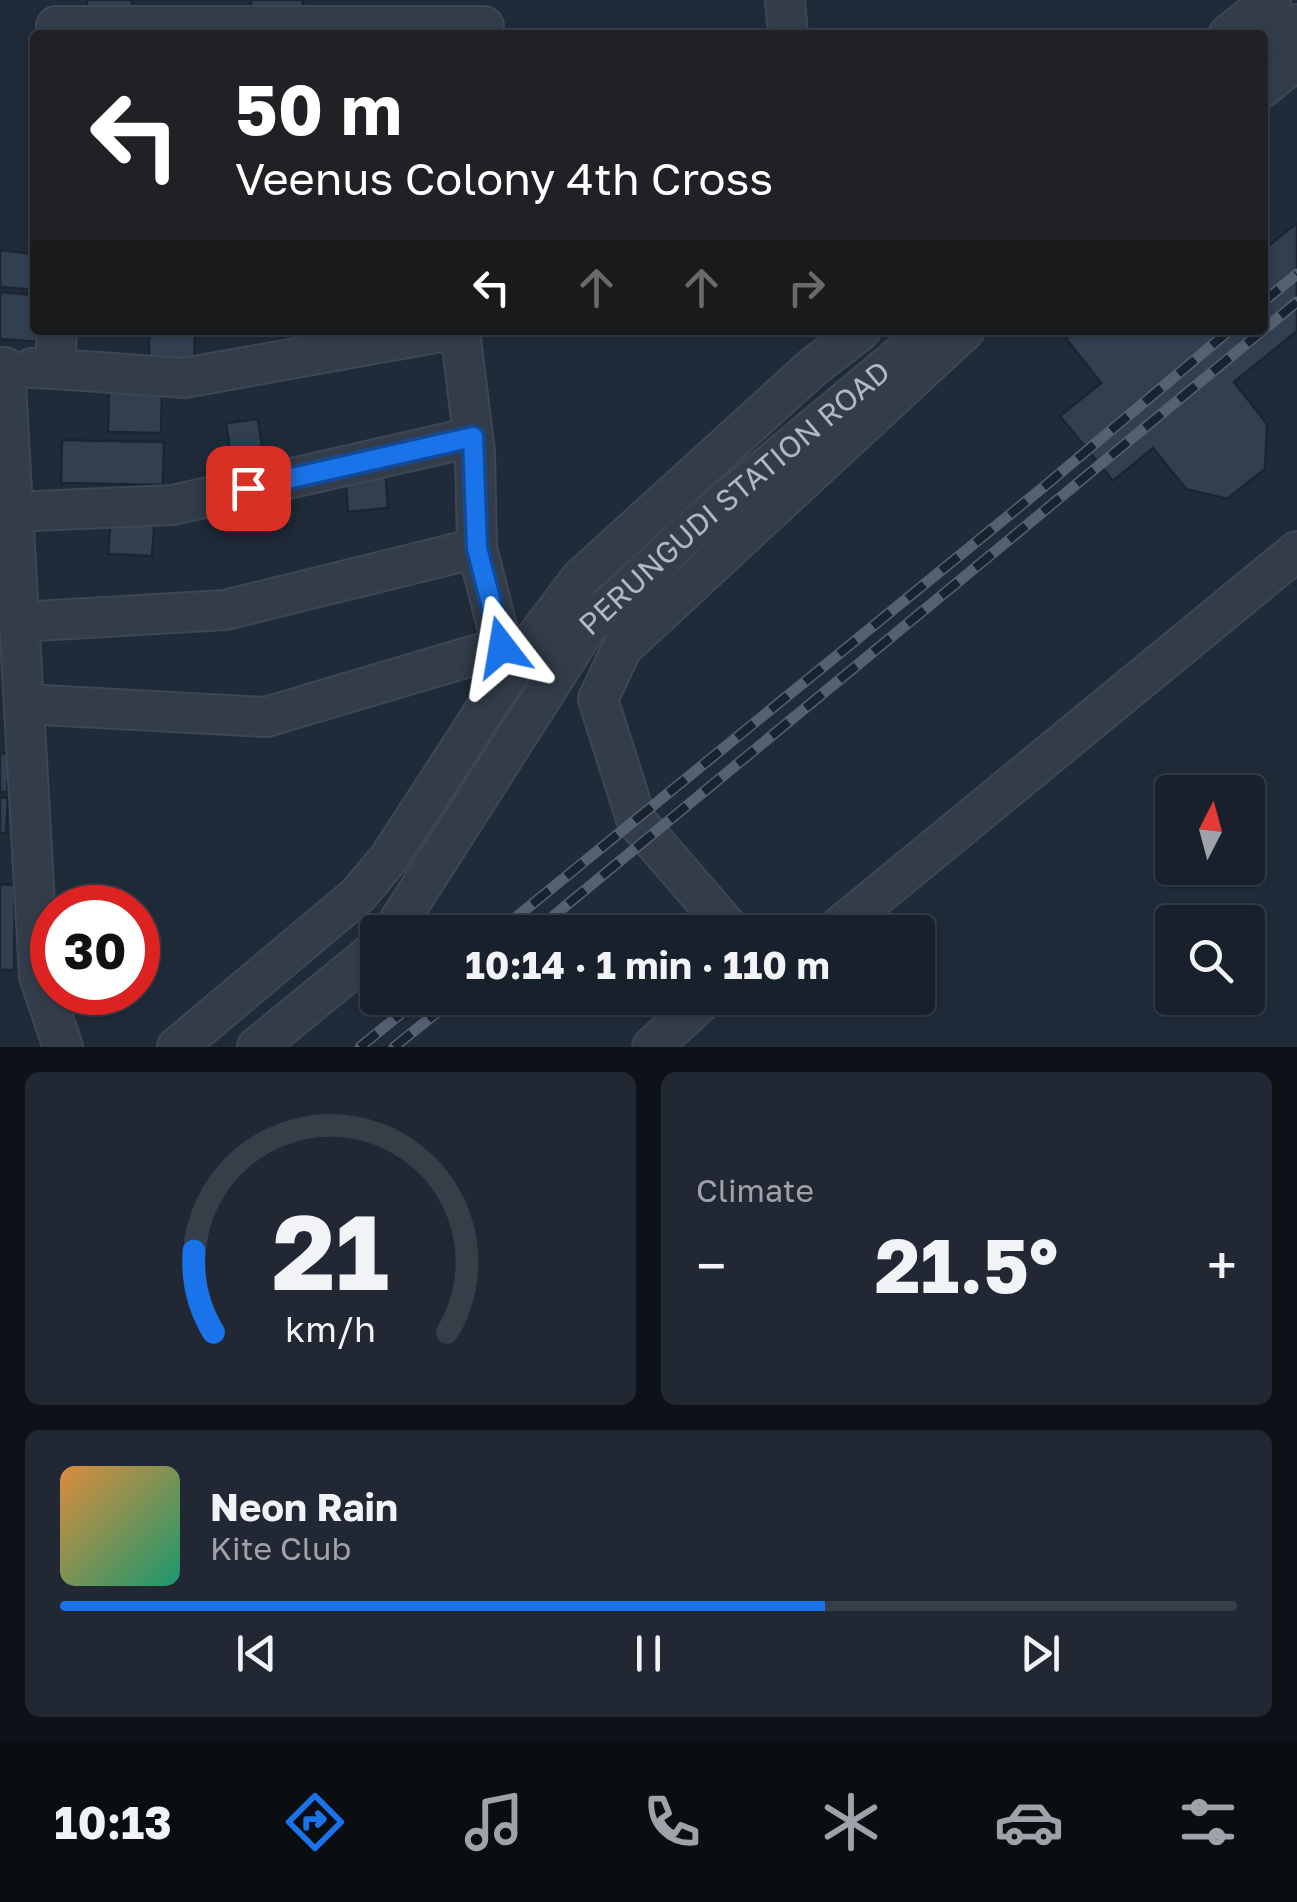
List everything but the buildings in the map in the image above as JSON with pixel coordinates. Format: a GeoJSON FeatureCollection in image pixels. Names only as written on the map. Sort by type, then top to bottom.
{"type":"FeatureCollection","features":[{"type":"Feature","properties":{"kind":"street"},"geometry":{"type":"LineString","coordinates":[[784,0],[787,30]]}},
{"type":"Feature","properties":{"kind":"street"},"geometry":{"type":"LineString","coordinates":[[56,20],[311,13],[484,30]]}},
{"type":"Feature","properties":{"kind":"street"},"geometry":{"type":"LineString","coordinates":[[1268,54],[1273,26]]}},
{"type":"Feature","properties":{"kind":"street"},"geometry":{"type":"LineString","coordinates":[[55,369],[56,335]]}},
{"type":"Feature","properties":{"kind":"street"},"geometry":{"type":"LineString","coordinates":[[63,1047],[39,976],[3,367],[184,378],[424,335]]}},
{"type":"Feature","properties":{"kind":"street"},"geometry":{"type":"LineString","coordinates":[[461,335],[473,437],[477,548],[506,660],[543,698]]}},
{"type":"Feature","properties":{"kind":"street"},"geometry":{"type":"LineString","coordinates":[[811,335],[813,368]]}},
{"type":"Feature","properties":{"kind":"street","name":"PERUNGUDI STATION ROAD"},"geometry":{"type":"LineString","coordinates":[[176,1047],[358,895],[388,858],[506,660],[581,578],[855,335]]}},
{"type":"Feature","properties":{"kind":"street","name":"PERUNGUDI STATION ROAD"},"geometry":{"type":"LineString","coordinates":[[403,915],[586,628],[695,528],[925,335]]}},
{"type":"Feature","properties":{"kind":"street"},"geometry":{"type":"LineString","coordinates":[[716,915],[637,822],[598,699],[622,648],[960,335]]}},
{"type":"Feature","properties":{"kind":"street"},"geometry":{"type":"LineString","coordinates":[[12,512],[172,505],[473,437]]}},
{"type":"Feature","properties":{"kind":"street"},"geometry":{"type":"LineString","coordinates":[[20,622],[224,610],[477,548]]}},
{"type":"Feature","properties":{"kind":"street"},"geometry":{"type":"LineString","coordinates":[[854,915],[1297,551]]}},
{"type":"Feature","properties":{"kind":"street"},"geometry":{"type":"LineString","coordinates":[[586,628],[622,648]]}},
{"type":"Feature","properties":{"kind":"street"},"geometry":{"type":"LineString","coordinates":[[24,704],[266,717],[506,660]]}},
{"type":"Feature","properties":{"kind":"street"},"geometry":{"type":"LineString","coordinates":[[258,1047],[360,963]]}},
{"type":"Feature","properties":{"kind":"street"},"geometry":{"type":"LineString","coordinates":[[652,1047],[687,1015]]}},
{"type":"Feature","properties":{"kind":"railway"},"geometry":{"type":"LineString","coordinates":[[1268,298],[1297,274]]}},
{"type":"Feature","properties":{"kind":"railway"},"geometry":{"type":"LineString","coordinates":[[1268,326],[1297,302]]}},
{"type":"Feature","properties":{"kind":"railway"},"geometry":{"type":"LineString","coordinates":[[519,915],[1224,335]]}},
{"type":"Feature","properties":{"kind":"railway"},"geometry":{"type":"LineString","coordinates":[[555,915],[1257,335]]}},
{"type":"Feature","properties":{"kind":"railway"},"geometry":{"type":"LineString","coordinates":[[360,1047],[399,1015]]}},
{"type":"Feature","properties":{"kind":"railway"},"geometry":{"type":"LineString","coordinates":[[394,1047],[434,1015]]}},
{"type":"Feature","properties":{"kind":"route"},"geometry":{"type":"LineString","coordinates":[[248,488],[473,437],[477,548],[502,647]]}}]}
